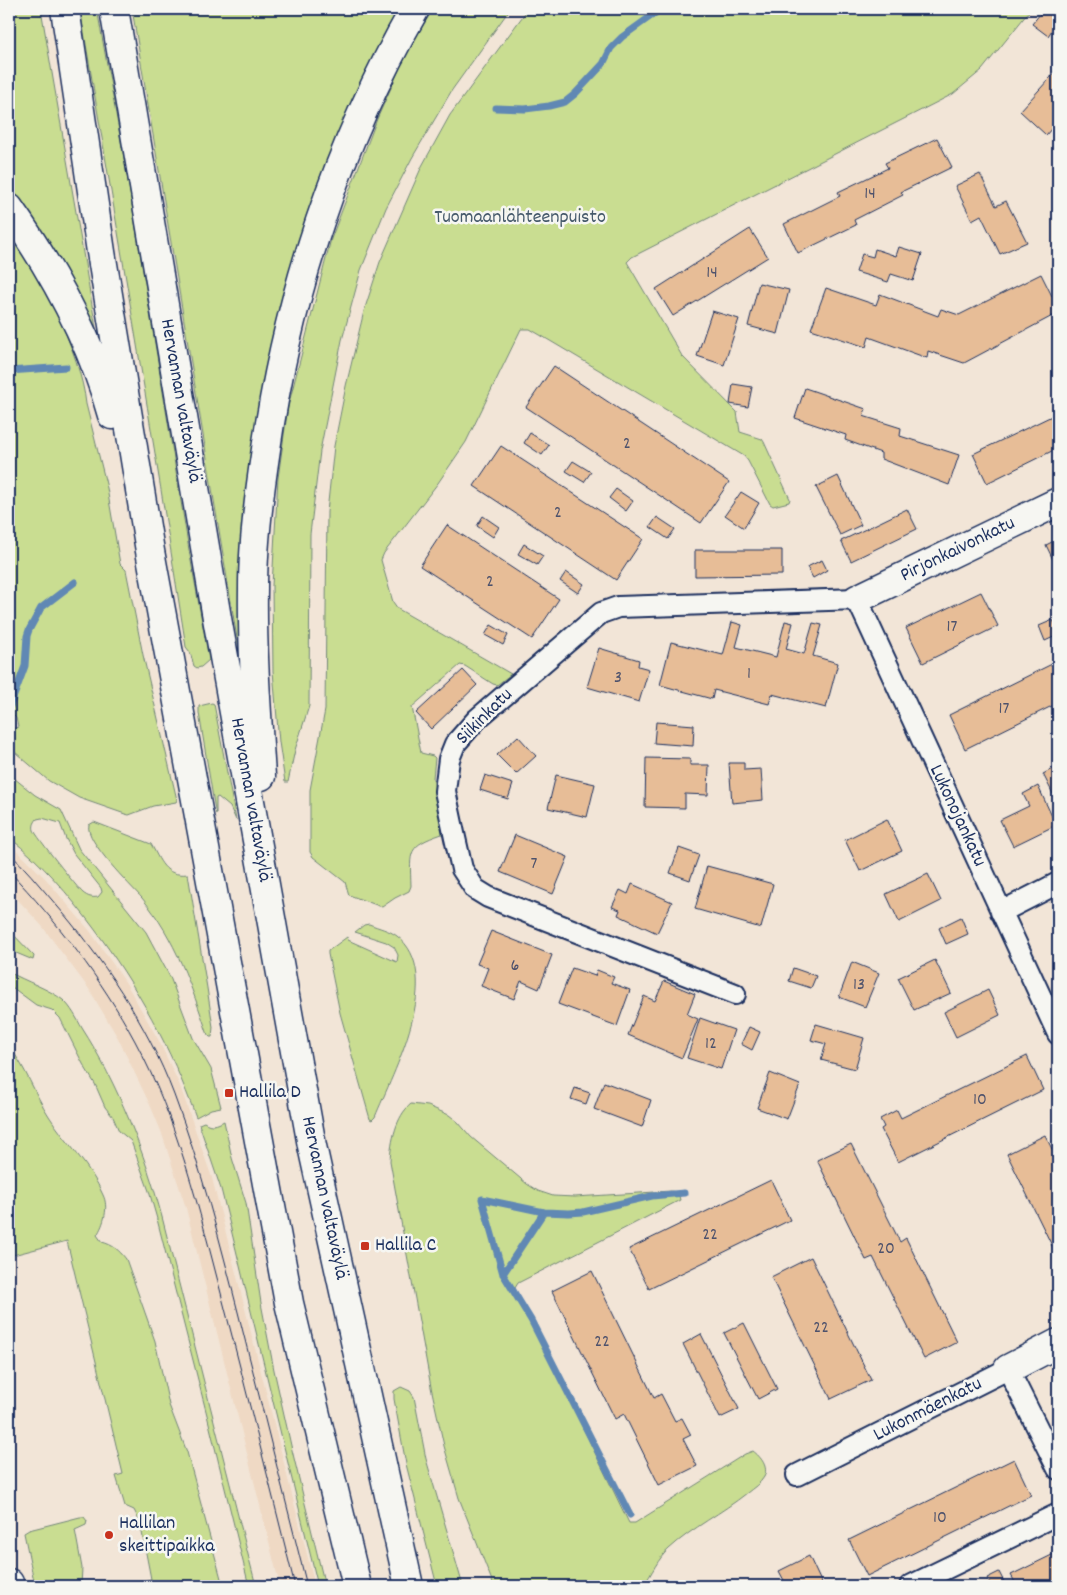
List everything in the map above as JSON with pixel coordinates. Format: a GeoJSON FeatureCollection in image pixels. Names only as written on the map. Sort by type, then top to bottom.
{"type":"FeatureCollection","features":[{"type":"Feature","properties":{"kind":"main road"},"geometry":{"type":"LineString","coordinates":[[65,9],[101,252],[150,551],[289,1303],[357,1586]]}},
{"type":"Feature","properties":{"kind":"main road","name":"Hervannan valtaväylä"},"geometry":{"type":"LineString","coordinates":[[114,9],[216,618],[312,1146],[409,1586]]}},
{"type":"Feature","properties":{"kind":"main road"},"geometry":{"type":"LineString","coordinates":[[270,909],[254,671],[253,586],[259,493],[272,403],[292,315],[318,230],[341,164],[389,55],[415,9]]}},
{"type":"Feature","properties":{"kind":"main road"},"geometry":{"type":"LineString","coordinates":[[9,208],[36,246],[64,294],[89,345],[103,381],[150,551]]}},
{"type":"Feature","properties":{"kind":"main road","name":"Pirjonkaivonkatu"},"geometry":{"type":"LineString","coordinates":[[857,598],[1058,502]]}},
{"type":"Feature","properties":{"kind":"main road","name":"Lukonmäenkatu"},"geometry":{"type":"LineString","coordinates":[[1008,1369],[1058,1343]]}},
{"type":"Feature","properties":{"kind":"street","name":"Lukonojankatu"},"geometry":{"type":"LineString","coordinates":[[857,598],[1058,1034]]}},
{"type":"Feature","properties":{"kind":"street","name":"Siikinkatu"},"geometry":{"type":"LineString","coordinates":[[735,994],[488,898],[475,889],[462,869],[448,804],[446,791],[449,759],[455,744],[477,720],[601,613],[618,607],[857,598]]}},
{"type":"Feature","properties":{"kind":"street"},"geometry":{"type":"LineString","coordinates":[[1001,912],[1058,883]]}},
{"type":"Feature","properties":{"kind":"street"},"geometry":{"type":"LineString","coordinates":[[1008,1369],[1058,1469]]}},
{"type":"Feature","properties":{"kind":"street","name":"Lukonmäenkatu"},"geometry":{"type":"LineString","coordinates":[[797,1475],[1008,1369]]}},
{"type":"Feature","properties":{"kind":"street"},"geometry":{"type":"LineString","coordinates":[[910,1586],[1058,1514]]}},
{"type":"Feature","properties":{"kind":"shaded area"},"geometry":{"type":"Polygon","coordinates":[[[9,843],[45,878],[90,931],[126,983],[159,1041],[180,1086],[212,1178],[315,1586],[280,1586],[186,1208],[161,1131],[118,1038],[89,989],[42,926],[9,890],[9,843]]]}},
{"type":"Feature","properties":{"kind":"green space"},"geometry":{"type":"Polygon","coordinates":[[[9,9],[41,9],[98,340],[48,251],[9,193],[9,9]]]}},
{"type":"Feature","properties":{"kind":"green space"},"geometry":{"type":"Polygon","coordinates":[[[80,9],[97,9],[129,186],[209,660],[197,668],[194,666],[190,652],[186,647],[80,9]]]}},
{"type":"Feature","properties":{"kind":"green space"},"geometry":{"type":"Polygon","coordinates":[[[132,9],[404,9],[303,242],[243,674],[132,9]]]}},
{"type":"Feature","properties":{"kind":"green space"},"geometry":{"type":"Polygon","coordinates":[[[433,9],[510,9],[452,90],[412,158],[386,208],[361,270],[342,340],[320,451],[310,534],[309,706],[295,750],[288,782],[285,782],[279,742],[273,671],[272,586],[278,478],[288,407],[331,239],[377,119],[408,50],[433,9]]]}},
{"type":"Feature","properties":{"kind":"green space","name":"Tuomaanlähteenpuisto"},"geometry":{"type":"Polygon","coordinates":[[[528,9],[1031,9],[982,70],[953,94],[632,257],[627,262],[682,356],[737,412],[740,432],[762,439],[790,499],[789,502],[773,506],[770,504],[744,456],[530,329],[521,329],[466,442],[438,483],[384,553],[381,560],[393,602],[398,609],[511,674],[497,685],[460,665],[412,707],[421,753],[435,758],[433,778],[443,832],[417,846],[411,857],[411,886],[409,891],[382,907],[349,895],[345,882],[313,857],[310,852],[310,790],[325,710],[327,512],[334,446],[364,311],[380,262],[422,166],[450,115],[528,9]]]}},
{"type":"Feature","properties":{"kind":"green space"},"geometry":{"type":"Polygon","coordinates":[[[9,232],[46,291],[68,338],[83,384],[86,404],[107,488],[120,564],[126,570],[143,655],[177,800],[176,802],[153,806],[129,815],[79,798],[49,781],[9,747],[9,730],[18,727],[16,718],[9,711],[9,232]]]}},
{"type":"Feature","properties":{"kind":"green space"},"geometry":{"type":"Polygon","coordinates":[[[214,704],[236,820],[230,807],[218,797],[216,798],[216,814],[215,810],[199,713],[199,706],[214,704]]]}},
{"type":"Feature","properties":{"kind":"green space"},"geometry":{"type":"Polygon","coordinates":[[[9,774],[35,795],[61,810],[79,849],[146,932],[170,977],[193,1038],[211,1069],[221,1107],[211,1109],[196,1117],[176,1066],[152,1018],[109,949],[65,891],[9,835],[9,774]],[[42,818],[37,819],[34,824],[34,830],[80,890],[88,896],[98,897],[102,892],[101,888],[74,854],[60,823],[42,818]]]}},
{"type":"Feature","properties":{"kind":"green space"},"geometry":{"type":"Polygon","coordinates":[[[94,822],[151,844],[160,861],[168,870],[173,873],[188,874],[213,1027],[212,1037],[208,1035],[173,946],[142,898],[101,852],[89,832],[89,825],[94,822]]]}},
{"type":"Feature","properties":{"kind":"green space"},"geometry":{"type":"Polygon","coordinates":[[[369,924],[397,936],[411,953],[417,974],[416,998],[403,1050],[375,1117],[372,1120],[370,1119],[340,1013],[328,954],[328,951],[347,937],[348,940],[397,962],[398,955],[394,947],[386,942],[355,932],[364,925],[369,924]]]}},
{"type":"Feature","properties":{"kind":"green space"},"geometry":{"type":"Polygon","coordinates":[[[9,930],[34,956],[33,960],[9,950],[9,930]]]}},
{"type":"Feature","properties":{"kind":"green space"},"geometry":{"type":"Polygon","coordinates":[[[9,972],[51,992],[69,1006],[107,1072],[139,1144],[162,1217],[256,1586],[249,1586],[157,1219],[131,1141],[119,1131],[113,1117],[105,1107],[60,1018],[52,1010],[36,1005],[9,985],[9,972]]]}},
{"type":"Feature","properties":{"kind":"green space"},"geometry":{"type":"Polygon","coordinates":[[[9,1046],[55,1126],[92,1174],[105,1200],[105,1215],[97,1235],[102,1242],[116,1248],[126,1259],[155,1341],[169,1405],[187,1452],[223,1586],[124,1586],[151,1579],[140,1522],[134,1510],[125,1506],[116,1476],[123,1474],[67,1241],[9,1256],[9,1046]]]}},
{"type":"Feature","properties":{"kind":"green space"},"geometry":{"type":"Polygon","coordinates":[[[411,1104],[428,1106],[449,1115],[471,1137],[527,1184],[538,1191],[553,1196],[575,1197],[678,1192],[680,1200],[518,1283],[515,1288],[629,1523],[635,1523],[745,1454],[753,1451],[759,1456],[765,1466],[764,1477],[756,1486],[669,1549],[658,1561],[643,1586],[494,1586],[459,1498],[444,1446],[431,1387],[390,1161],[393,1138],[398,1122],[411,1104]]]}},
{"type":"Feature","properties":{"kind":"green space"},"geometry":{"type":"Polygon","coordinates":[[[224,1121],[232,1158],[246,1203],[261,1303],[274,1370],[325,1586],[318,1586],[221,1189],[199,1124],[204,1122],[214,1125],[224,1121]]]}},
{"type":"Feature","properties":{"kind":"green space"},"geometry":{"type":"Polygon","coordinates":[[[401,1387],[410,1391],[414,1397],[426,1459],[463,1586],[437,1586],[406,1464],[394,1399],[394,1391],[401,1387]]]}},
{"type":"Feature","properties":{"kind":"green space"},"geometry":{"type":"Polygon","coordinates":[[[84,1517],[87,1521],[86,1525],[75,1530],[82,1568],[81,1586],[35,1586],[24,1533],[29,1530],[84,1517]]]}},
{"type":"Feature","properties":{"kind":"building"},"geometry":{"type":"Polygon","coordinates":[[[1044,9],[1058,21],[1048,36],[1032,24],[1044,9]]]}},
{"type":"Feature","properties":{"kind":"building"},"geometry":{"type":"Polygon","coordinates":[[[1058,69],[1058,121],[1046,135],[1020,111],[1058,69]]]}},
{"type":"Feature","properties":{"kind":"building"},"geometry":{"type":"Polygon","coordinates":[[[937,138],[952,167],[901,192],[903,195],[854,220],[856,225],[798,253],[784,224],[840,196],[838,192],[888,168],[885,163],[937,138]]]}},
{"type":"Feature","properties":{"kind":"building"},"geometry":{"type":"Polygon","coordinates":[[[980,174],[996,206],[1006,201],[1027,242],[1000,254],[981,215],[972,220],[955,186],[980,174]]]}},
{"type":"Feature","properties":{"kind":"building"},"geometry":{"type":"Polygon","coordinates":[[[750,229],[768,257],[673,316],[656,289],[750,229]]]}},
{"type":"Feature","properties":{"kind":"building"},"geometry":{"type":"Polygon","coordinates":[[[899,247],[922,254],[913,281],[891,274],[888,282],[856,272],[862,254],[873,257],[875,249],[896,256],[899,247]]]}},
{"type":"Feature","properties":{"kind":"building"},"geometry":{"type":"Polygon","coordinates":[[[1041,274],[1058,308],[1058,313],[964,363],[928,351],[927,358],[869,337],[866,347],[811,329],[826,288],[876,305],[880,294],[938,316],[941,309],[959,315],[1041,274]]]}},
{"type":"Feature","properties":{"kind":"building"},"geometry":{"type":"Polygon","coordinates":[[[759,283],[789,290],[778,334],[748,326],[759,283]]]}},
{"type":"Feature","properties":{"kind":"building"},"geometry":{"type":"Polygon","coordinates":[[[712,311],[739,319],[724,365],[697,356],[712,311]]]}},
{"type":"Feature","properties":{"kind":"building"},"geometry":{"type":"Polygon","coordinates":[[[554,366],[729,482],[701,523],[526,407],[554,366]]]}},
{"type":"Feature","properties":{"kind":"building"},"geometry":{"type":"Polygon","coordinates":[[[733,384],[752,387],[748,407],[730,404],[733,384]]]}},
{"type":"Feature","properties":{"kind":"building"},"geometry":{"type":"Polygon","coordinates":[[[805,388],[866,409],[863,416],[901,428],[900,436],[959,455],[949,485],[881,459],[881,453],[845,440],[846,435],[795,418],[805,388]]]}},
{"type":"Feature","properties":{"kind":"building"},"geometry":{"type":"Polygon","coordinates":[[[1058,413],[1058,448],[987,483],[973,454],[1058,413]]]}},
{"type":"Feature","properties":{"kind":"building"},"geometry":{"type":"Polygon","coordinates":[[[530,433],[549,445],[542,455],[524,443],[530,433]]]}},
{"type":"Feature","properties":{"kind":"building"},"geometry":{"type":"Polygon","coordinates":[[[501,446],[643,539],[616,580],[474,486],[501,446]]]}},
{"type":"Feature","properties":{"kind":"building"},"geometry":{"type":"Polygon","coordinates":[[[573,461],[591,472],[584,482],[566,471],[573,461]]]}},
{"type":"Feature","properties":{"kind":"building"},"geometry":{"type":"Polygon","coordinates":[[[838,476],[861,525],[840,535],[816,487],[838,476]]]}},
{"type":"Feature","properties":{"kind":"building"},"geometry":{"type":"Polygon","coordinates":[[[616,489],[633,501],[626,511],[609,498],[616,489]]]}},
{"type":"Feature","properties":{"kind":"building"},"geometry":{"type":"Polygon","coordinates":[[[741,492],[759,503],[744,528],[725,515],[741,492]]]}},
{"type":"Feature","properties":{"kind":"building"},"geometry":{"type":"Polygon","coordinates":[[[907,509],[917,529],[851,561],[841,541],[907,509]]]}},
{"type":"Feature","properties":{"kind":"building"},"geometry":{"type":"Polygon","coordinates":[[[483,516],[499,527],[493,537],[477,526],[483,516]]]}},
{"type":"Feature","properties":{"kind":"building"},"geometry":{"type":"Polygon","coordinates":[[[657,517],[675,529],[668,539],[650,527],[657,517]]]}},
{"type":"Feature","properties":{"kind":"building"},"geometry":{"type":"Polygon","coordinates":[[[447,525],[559,599],[532,639],[420,566],[447,525]]]}},
{"type":"Feature","properties":{"kind":"building"},"geometry":{"type":"Polygon","coordinates":[[[1058,539],[1058,570],[1046,545],[1058,539]]]}},
{"type":"Feature","properties":{"kind":"building"},"geometry":{"type":"Polygon","coordinates":[[[524,544],[543,556],[537,565],[518,554],[524,544]]]}},
{"type":"Feature","properties":{"kind":"building"},"geometry":{"type":"Polygon","coordinates":[[[695,550],[782,550],[782,575],[695,576],[695,550]]]}},
{"type":"Feature","properties":{"kind":"building"},"geometry":{"type":"Polygon","coordinates":[[[822,560],[827,570],[813,578],[807,567],[822,560]]]}},
{"type":"Feature","properties":{"kind":"building"},"geometry":{"type":"Polygon","coordinates":[[[566,572],[584,584],[578,593],[560,581],[566,572]]]}},
{"type":"Feature","properties":{"kind":"building"},"geometry":{"type":"Polygon","coordinates":[[[981,592],[998,626],[923,663],[906,628],[981,592]]]}},
{"type":"Feature","properties":{"kind":"building"},"geometry":{"type":"Polygon","coordinates":[[[1053,620],[1058,635],[1045,641],[1039,626],[1053,620]]]}},
{"type":"Feature","properties":{"kind":"building"},"geometry":{"type":"Polygon","coordinates":[[[785,621],[793,623],[786,649],[804,654],[813,623],[822,625],[813,656],[838,663],[826,708],[772,694],[769,704],[714,690],[712,699],[660,685],[671,642],[723,655],[732,622],[742,625],[736,647],[776,657],[785,621]]]}},
{"type":"Feature","properties":{"kind":"building"},"geometry":{"type":"Polygon","coordinates":[[[491,625],[508,635],[503,645],[485,635],[491,625]]]}},
{"type":"Feature","properties":{"kind":"building"},"geometry":{"type":"Polygon","coordinates":[[[599,648],[639,660],[638,666],[649,669],[639,702],[587,687],[599,648]]]}},
{"type":"Feature","properties":{"kind":"building"},"geometry":{"type":"Polygon","coordinates":[[[1058,661],[1058,703],[965,749],[949,715],[1058,661]]]}},
{"type":"Feature","properties":{"kind":"building"},"geometry":{"type":"Polygon","coordinates":[[[463,670],[477,685],[431,729],[416,713],[463,670]]]}},
{"type":"Feature","properties":{"kind":"building"},"geometry":{"type":"Polygon","coordinates":[[[656,722],[694,725],[693,746],[654,743],[656,722]]]}},
{"type":"Feature","properties":{"kind":"building"},"geometry":{"type":"Polygon","coordinates":[[[518,736],[536,756],[516,774],[497,755],[518,736]]]}},
{"type":"Feature","properties":{"kind":"building"},"geometry":{"type":"Polygon","coordinates":[[[646,758],[690,759],[690,765],[709,765],[708,795],[685,794],[685,808],[645,807],[646,758]]]}},
{"type":"Feature","properties":{"kind":"building"},"geometry":{"type":"Polygon","coordinates":[[[729,763],[744,763],[744,770],[761,769],[763,800],[732,803],[729,763]]]}},
{"type":"Feature","properties":{"kind":"building"},"geometry":{"type":"Polygon","coordinates":[[[1058,766],[1058,804],[1043,774],[1058,766]]]}},
{"type":"Feature","properties":{"kind":"building"},"geometry":{"type":"Polygon","coordinates":[[[485,775],[513,784],[508,799],[480,790],[485,775]]]}},
{"type":"Feature","properties":{"kind":"building"},"geometry":{"type":"Polygon","coordinates":[[[556,775],[595,784],[587,817],[548,808],[556,775]]]}},
{"type":"Feature","properties":{"kind":"building"},"geometry":{"type":"Polygon","coordinates":[[[1038,786],[1056,825],[1013,846],[1000,820],[1029,806],[1023,794],[1038,786]]]}},
{"type":"Feature","properties":{"kind":"building"},"geometry":{"type":"Polygon","coordinates":[[[887,819],[902,851],[860,871],[845,840],[887,819]]]}},
{"type":"Feature","properties":{"kind":"building"},"geometry":{"type":"Polygon","coordinates":[[[515,835],[568,857],[553,894],[500,872],[515,835]]]}},
{"type":"Feature","properties":{"kind":"building"},"geometry":{"type":"Polygon","coordinates":[[[679,848],[699,855],[690,880],[670,873],[679,848]]]}},
{"type":"Feature","properties":{"kind":"building"},"geometry":{"type":"Polygon","coordinates":[[[707,866],[773,884],[761,928],[695,909],[707,866]]]}},
{"type":"Feature","properties":{"kind":"building"},"geometry":{"type":"Polygon","coordinates":[[[928,874],[941,901],[899,922],[886,894],[928,874]]]}},
{"type":"Feature","properties":{"kind":"building"},"geometry":{"type":"Polygon","coordinates":[[[632,884],[672,902],[657,933],[618,915],[620,910],[612,907],[620,890],[628,894],[632,884]]]}},
{"type":"Feature","properties":{"kind":"building"},"geometry":{"type":"Polygon","coordinates":[[[961,917],[968,934],[946,944],[939,928],[961,917]]]}},
{"type":"Feature","properties":{"kind":"building"},"geometry":{"type":"Polygon","coordinates":[[[491,931],[552,955],[539,989],[521,981],[514,999],[481,986],[488,968],[477,964],[491,931]]]}},
{"type":"Feature","properties":{"kind":"building"},"geometry":{"type":"Polygon","coordinates":[[[935,960],[951,993],[914,1010],[898,978],[935,960]]]}},
{"type":"Feature","properties":{"kind":"building"},"geometry":{"type":"Polygon","coordinates":[[[852,962],[879,973],[865,1007],[839,997],[852,962]]]}},
{"type":"Feature","properties":{"kind":"building"},"geometry":{"type":"Polygon","coordinates":[[[572,968],[595,976],[597,970],[614,977],[611,983],[630,990],[617,1026],[558,1004],[572,968]]]}},
{"type":"Feature","properties":{"kind":"building"},"geometry":{"type":"Polygon","coordinates":[[[793,968],[816,976],[811,988],[789,981],[793,968]]]}},
{"type":"Feature","properties":{"kind":"building"},"geometry":{"type":"Polygon","coordinates":[[[664,981],[695,994],[687,1014],[698,1019],[682,1058],[628,1035],[644,996],[655,1001],[664,981]]]}},
{"type":"Feature","properties":{"kind":"building"},"geometry":{"type":"Polygon","coordinates":[[[988,990],[1000,1015],[956,1037],[944,1012],[988,990]]]}},
{"type":"Feature","properties":{"kind":"building"},"geometry":{"type":"Polygon","coordinates":[[[700,1018],[734,1030],[721,1069],[687,1058],[700,1018]]]}},
{"type":"Feature","properties":{"kind":"building"},"geometry":{"type":"Polygon","coordinates":[[[816,1024],[864,1038],[855,1069],[821,1060],[826,1044],[811,1040],[816,1024]]]}},
{"type":"Feature","properties":{"kind":"building"},"geometry":{"type":"Polygon","coordinates":[[[749,1027],[760,1032],[752,1050],[741,1044],[749,1027]]]}},
{"type":"Feature","properties":{"kind":"building"},"geometry":{"type":"Polygon","coordinates":[[[1027,1056],[1043,1090],[898,1162],[881,1129],[884,1127],[880,1119],[897,1110],[901,1118],[1027,1056]]]}},
{"type":"Feature","properties":{"kind":"building"},"geometry":{"type":"Polygon","coordinates":[[[770,1073],[800,1085],[787,1119],[757,1108],[770,1073]]]}},
{"type":"Feature","properties":{"kind":"building"},"geometry":{"type":"Polygon","coordinates":[[[604,1082],[651,1100],[642,1127],[594,1109],[604,1082]]]}},
{"type":"Feature","properties":{"kind":"building"},"geometry":{"type":"Polygon","coordinates":[[[575,1088],[590,1093],[586,1104],[571,1099],[575,1088]]]}},
{"type":"Feature","properties":{"kind":"building"},"geometry":{"type":"Polygon","coordinates":[[[1045,1135],[1058,1161],[1058,1258],[1007,1154],[1045,1135]]]}},
{"type":"Feature","properties":{"kind":"building"},"geometry":{"type":"Polygon","coordinates":[[[851,1144],[900,1242],[906,1238],[957,1342],[924,1359],[873,1257],[866,1260],[817,1160],[851,1144]]]}},
{"type":"Feature","properties":{"kind":"building"},"geometry":{"type":"Polygon","coordinates":[[[771,1180],[790,1220],[649,1289],[629,1249],[771,1180]]]}},
{"type":"Feature","properties":{"kind":"building"},"geometry":{"type":"Polygon","coordinates":[[[811,1257],[871,1380],[831,1399],[771,1277],[811,1257]]]}},
{"type":"Feature","properties":{"kind":"building"},"geometry":{"type":"Polygon","coordinates":[[[592,1271],[654,1398],[661,1394],[675,1421],[682,1418],[691,1435],[683,1439],[697,1466],[659,1485],[624,1414],[615,1419],[552,1291],[592,1271]]]}},
{"type":"Feature","properties":{"kind":"building"},"geometry":{"type":"Polygon","coordinates":[[[744,1323],[777,1389],[758,1399],[724,1333],[744,1323]]]}},
{"type":"Feature","properties":{"kind":"building"},"geometry":{"type":"Polygon","coordinates":[[[701,1334],[739,1409],[720,1418],[683,1344],[701,1334]]]}},
{"type":"Feature","properties":{"kind":"building"},"geometry":{"type":"Polygon","coordinates":[[[1014,1459],[1031,1495],[867,1576],[849,1540],[1014,1459]]]}},
{"type":"Feature","properties":{"kind":"building"},"geometry":{"type":"Polygon","coordinates":[[[1058,1552],[1058,1586],[1017,1586],[1011,1575],[1058,1552]]]}},
{"type":"Feature","properties":{"kind":"building"},"geometry":{"type":"Polygon","coordinates":[[[809,1556],[823,1586],[787,1586],[779,1571],[809,1556]]]}},
{"type":"Feature","properties":{"kind":"building"},"geometry":{"type":"Polygon","coordinates":[[[999,1572],[1006,1586],[991,1586],[987,1578],[999,1572]]]}},
{"type":"Feature","properties":{"kind":"waterway"},"geometry":{"type":"LineString","coordinates":[[496,108],[525,109],[565,102],[603,64],[611,48],[622,37],[661,9]]}},
{"type":"Feature","properties":{"kind":"waterway"},"geometry":{"type":"LineString","coordinates":[[9,371],[66,367]]}},
{"type":"Feature","properties":{"kind":"waterway"},"geometry":{"type":"LineString","coordinates":[[9,709],[25,666],[29,630],[41,608],[75,582]]}},
{"type":"Feature","properties":{"kind":"waterway"},"geometry":{"type":"LineString","coordinates":[[630,1515],[531,1320],[503,1274],[482,1199],[544,1212],[569,1213],[583,1212],[652,1196],[684,1193]]}},
{"type":"Feature","properties":{"kind":"waterway"},"geometry":{"type":"LineString","coordinates":[[503,1274],[544,1212]]}},
{"type":"Feature","properties":{"kind":"tram line"},"geometry":{"type":"LineString","coordinates":[[9,853],[70,922],[122,992],[151,1042],[174,1095],[193,1149],[217,1232],[307,1586]]}},
{"type":"Feature","properties":{"kind":"tram line"},"geometry":{"type":"LineString","coordinates":[[9,871],[78,952],[108,995],[135,1041],[164,1102],[186,1166],[205,1231],[295,1586]]}},
{"type":"Feature","properties":{"kind":"place","name":"Hallila D"},"geometry":{"type":"Point","coordinates":[229,1093]}},
{"type":"Feature","properties":{"kind":"place","name":"Hallila C"},"geometry":{"type":"Point","coordinates":[365,1246]}},
{"type":"Feature","properties":{"kind":"place","name":"Hallilan skeittipaikka"},"geometry":{"type":"Point","coordinates":[109,1535]}}]}
